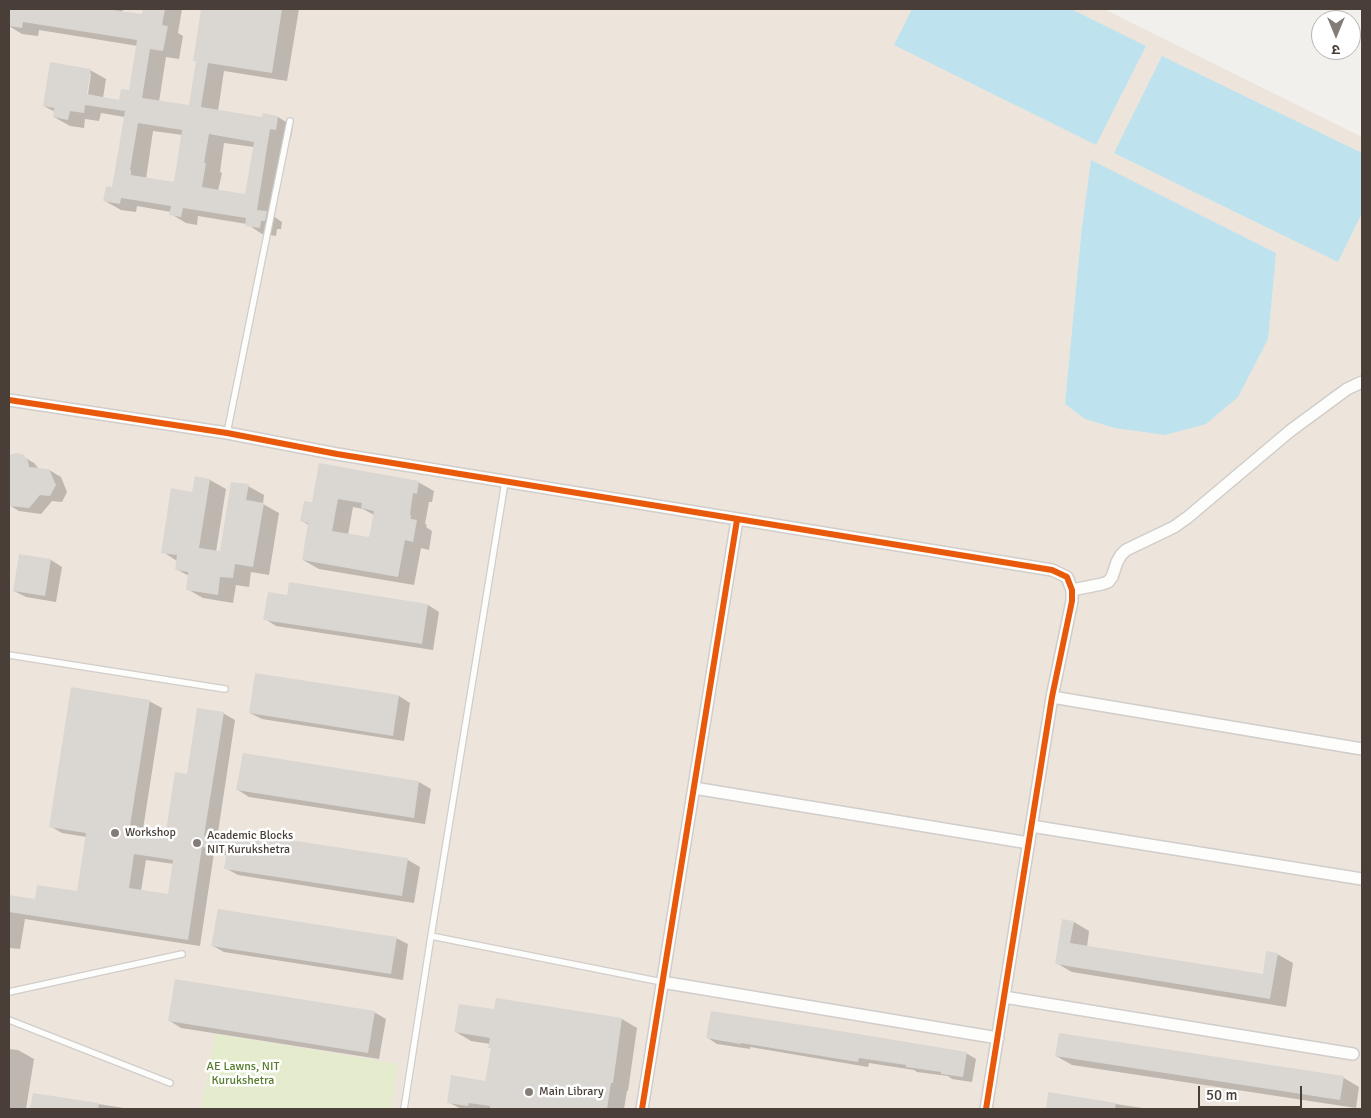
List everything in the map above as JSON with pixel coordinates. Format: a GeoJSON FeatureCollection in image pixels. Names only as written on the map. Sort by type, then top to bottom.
{"type":"FeatureCollection","features":[{"type":"Feature","properties":{"kind":"street"},"geometry":{"type":"LineString","coordinates":[[1072,590],[1108,582],[1112,577],[1117,562],[1126,550],[1174,527],[1290,431],[1347,389],[1362,382]]}},
{"type":"Feature","properties":{"kind":"street"},"geometry":{"type":"LineString","coordinates":[[9,400],[227,432],[337,454],[1052,570],[1067,577],[1072,590],[1072,601],[1052,697],[986,1109]]}},
{"type":"Feature","properties":{"kind":"street"},"geometry":{"type":"LineString","coordinates":[[642,1109],[737,520]]}},
{"type":"Feature","properties":{"kind":"street"},"geometry":{"type":"LineString","coordinates":[[1052,697],[1362,749]]}},
{"type":"Feature","properties":{"kind":"street"},"geometry":{"type":"LineString","coordinates":[[694,788],[1029,843]]}},
{"type":"Feature","properties":{"kind":"street"},"geometry":{"type":"LineString","coordinates":[[1031,826],[1362,879]]}},
{"type":"Feature","properties":{"kind":"street"},"geometry":{"type":"LineString","coordinates":[[662,982],[998,1038]]}},
{"type":"Feature","properties":{"kind":"street"},"geometry":{"type":"LineString","coordinates":[[1004,997],[1353,1054]]}},
{"type":"Feature","properties":{"kind":"lane"},"geometry":{"type":"LineString","coordinates":[[227,432],[290,121]]}},
{"type":"Feature","properties":{"kind":"lane"},"geometry":{"type":"LineString","coordinates":[[404,1109],[505,482]]}},
{"type":"Feature","properties":{"kind":"lane"},"geometry":{"type":"LineString","coordinates":[[9,655],[225,689]]}},
{"type":"Feature","properties":{"kind":"lane"},"geometry":{"type":"LineString","coordinates":[[431,936],[662,982]]}},
{"type":"Feature","properties":{"kind":"lane"},"geometry":{"type":"LineString","coordinates":[[9,992],[182,954]]}},
{"type":"Feature","properties":{"kind":"lane"},"geometry":{"type":"LineString","coordinates":[[9,1020],[170,1083]]}},
{"type":"Feature","properties":{"kind":"shaded area"},"geometry":{"type":"Polygon","coordinates":[[[9,9],[1104,9],[1362,137],[1362,1109],[9,1109],[9,9]]]}},
{"type":"Feature","properties":{"kind":"green space","name":"AE Lawns, NIT Kurukshetra"},"geometry":{"type":"Polygon","coordinates":[[[215,1034],[398,1064],[391,1109],[201,1109],[215,1034]]]}},
{"type":"Feature","properties":{"kind":"water"},"geometry":{"type":"Polygon","coordinates":[[[912,9],[1071,9],[1146,46],[1096,145],[894,45],[912,9]]]}},
{"type":"Feature","properties":{"kind":"water"},"geometry":{"type":"Polygon","coordinates":[[[1162,56],[1362,153],[1362,213],[1338,262],[1114,153],[1162,56]]]}},
{"type":"Feature","properties":{"kind":"water"},"geometry":{"type":"Polygon","coordinates":[[[1091,160],[1276,253],[1268,339],[1238,397],[1206,424],[1165,435],[1115,428],[1085,419],[1065,404],[1082,227],[1091,160]]]}},
{"type":"Feature","properties":{"kind":"building"},"geometry":{"type":"Polygon","coordinates":[[[9,9],[106,9],[142,14],[143,9],[165,9],[162,25],[168,26],[163,51],[150,49],[142,98],[189,105],[201,9],[282,9],[272,73],[208,63],[201,107],[262,117],[263,113],[278,116],[276,130],[270,129],[257,210],[267,211],[265,221],[261,221],[260,228],[245,226],[246,218],[183,208],[181,217],[169,215],[171,206],[121,198],[120,204],[103,201],[106,186],[112,187],[125,111],[85,105],[84,113],[70,111],[68,120],[53,117],[54,108],[43,106],[50,62],[91,69],[87,94],[119,100],[121,89],[129,90],[137,40],[23,22],[22,28],[9,26],[9,9]],[[138,123],[130,170],[131,175],[174,182],[182,130],[138,123]],[[209,134],[202,187],[245,194],[254,142],[209,134]]]}},
{"type":"Feature","properties":{"kind":"building"},"geometry":{"type":"Polygon","coordinates":[[[15,453],[23,454],[28,461],[29,467],[49,469],[56,485],[50,496],[40,495],[29,508],[9,506],[9,455],[15,453]]]}},
{"type":"Feature","properties":{"kind":"building"},"geometry":{"type":"Polygon","coordinates":[[[319,463],[419,481],[417,494],[413,493],[410,515],[411,519],[417,520],[413,542],[405,540],[398,577],[302,560],[308,523],[300,521],[304,501],[312,502],[319,463]],[[338,499],[332,531],[369,537],[374,511],[361,508],[362,503],[338,499]]]}},
{"type":"Feature","properties":{"kind":"building"},"geometry":{"type":"Polygon","coordinates":[[[195,476],[210,479],[199,548],[220,551],[231,482],[249,484],[246,500],[264,503],[253,567],[235,564],[233,578],[220,577],[218,595],[186,590],[188,572],[175,570],[177,555],[161,553],[171,488],[192,492],[195,476]]]}},
{"type":"Feature","properties":{"kind":"building"},"geometry":{"type":"Polygon","coordinates":[[[19,554],[51,559],[45,596],[13,591],[19,554]]]}},
{"type":"Feature","properties":{"kind":"building"},"geometry":{"type":"Polygon","coordinates":[[[289,582],[428,604],[422,644],[263,620],[268,592],[287,595],[289,582]]]}},
{"type":"Feature","properties":{"kind":"building"},"geometry":{"type":"Polygon","coordinates":[[[255,673],[399,695],[393,736],[249,713],[255,673]]]}},
{"type":"Feature","properties":{"kind":"building"},"geometry":{"type":"Polygon","coordinates":[[[71,687],[150,700],[130,826],[166,831],[175,772],[187,774],[197,708],[224,712],[204,836],[229,839],[230,831],[408,858],[402,896],[224,869],[227,851],[202,847],[188,940],[9,912],[9,895],[35,899],[37,885],[77,891],[86,833],[49,827],[71,687]],[[134,854],[129,888],[168,894],[173,860],[134,854]]]}},
{"type":"Feature","properties":{"kind":"building"},"geometry":{"type":"Polygon","coordinates":[[[243,753],[419,781],[414,818],[236,790],[243,753]]]}},
{"type":"Feature","properties":{"kind":"building"},"geometry":{"type":"Polygon","coordinates":[[[218,909],[397,937],[391,974],[211,946],[218,909]]]}},
{"type":"Feature","properties":{"kind":"building"},"geometry":{"type":"Polygon","coordinates":[[[1062,919],[1074,921],[1070,943],[1263,974],[1266,951],[1278,953],[1270,999],[1055,964],[1062,919]]]}},
{"type":"Feature","properties":{"kind":"building"},"geometry":{"type":"Polygon","coordinates":[[[175,979],[375,1011],[368,1053],[168,1021],[175,979]]]}},
{"type":"Feature","properties":{"kind":"building"},"geometry":{"type":"Polygon","coordinates":[[[496,998],[622,1018],[613,1083],[611,1083],[607,1109],[490,1109],[490,1106],[469,1103],[468,1106],[447,1103],[451,1075],[485,1081],[491,1048],[488,1048],[490,1038],[454,1032],[459,1004],[494,1009],[496,998]]]}},
{"type":"Feature","properties":{"kind":"building"},"geometry":{"type":"Polygon","coordinates":[[[711,1011],[967,1052],[963,1077],[906,1067],[906,1065],[859,1058],[858,1062],[706,1038],[711,1011]]]}},
{"type":"Feature","properties":{"kind":"building"},"geometry":{"type":"Polygon","coordinates":[[[1059,1033],[1344,1076],[1340,1100],[1055,1056],[1059,1033]]]}},
{"type":"Feature","properties":{"kind":"building"},"geometry":{"type":"Polygon","coordinates":[[[1048,1092],[1116,1103],[1115,1109],[1046,1109],[1048,1092]]]}},
{"type":"Feature","properties":{"kind":"building"},"geometry":{"type":"Polygon","coordinates":[[[33,1093],[99,1103],[98,1109],[30,1109],[33,1093]]]}},
{"type":"Feature","properties":{"kind":"cycle path"},"geometry":{"type":"LineString","coordinates":[[9,400],[227,433],[337,454],[1052,570],[1067,577],[1072,590],[1072,601],[1052,697],[986,1109]]}},
{"type":"Feature","properties":{"kind":"cycle path"},"geometry":{"type":"LineString","coordinates":[[642,1109],[737,520]]}},
{"type":"Feature","properties":{"kind":"place","name":"Workshop"},"geometry":{"type":"Point","coordinates":[115,833]}},
{"type":"Feature","properties":{"kind":"place","name":"Academic Blocks NIT Kurukshetra"},"geometry":{"type":"Point","coordinates":[197,843]}},
{"type":"Feature","properties":{"kind":"place","name":"Main Library"},"geometry":{"type":"Point","coordinates":[529,1092]}}]}
